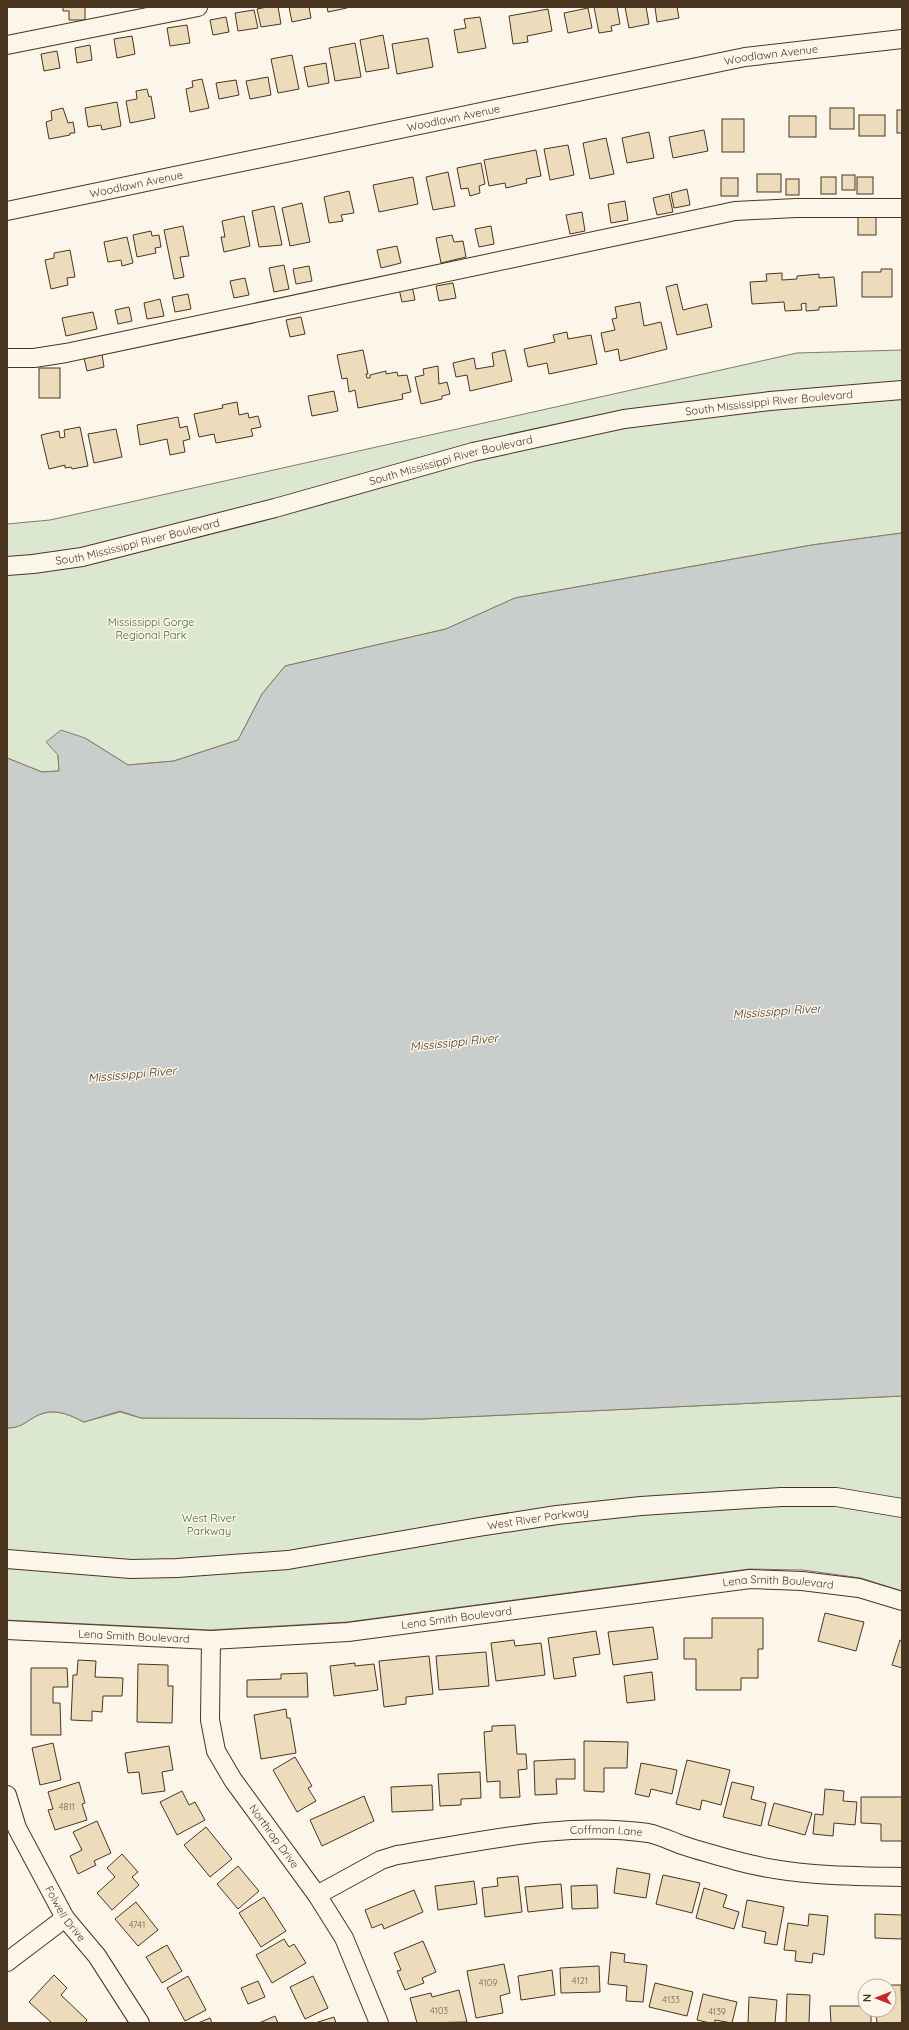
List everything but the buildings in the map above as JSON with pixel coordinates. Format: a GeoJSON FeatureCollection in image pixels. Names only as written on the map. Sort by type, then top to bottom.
{"type":"FeatureCollection","features":[{"type":"Feature","properties":{"kind":"street"},"geometry":{"type":"LineString","coordinates":[[7,45],[198,7]]}},
{"type":"Feature","properties":{"kind":"street","name":"Woodlawn Avenue"},"geometry":{"type":"LineString","coordinates":[[7,212],[745,57],[902,38]]}},
{"type":"Feature","properties":{"kind":"street"},"geometry":{"type":"LineString","coordinates":[[7,358],[34,358],[66,353],[735,211],[796,208],[902,208]]}},
{"type":"Feature","properties":{"kind":"street","name":"South Mississippi River Boulevard"},"geometry":{"type":"LineString","coordinates":[[7,566],[82,557],[275,508],[473,452],[624,418],[770,401],[902,390]]}},
{"type":"Feature","properties":{"kind":"street","name":"West River Parkway"},"geometry":{"type":"LineString","coordinates":[[7,1559],[131,1569],[184,1568],[288,1560],[557,1515],[641,1506],[781,1497],[836,1497],[902,1508]]}},
{"type":"Feature","properties":{"kind":"street","name":"Lena Smith Boulevard"},"geometry":{"type":"LineString","coordinates":[[7,1630],[211,1640],[348,1632],[750,1579],[802,1581],[859,1588],[902,1601]]}},
{"type":"Feature","properties":{"kind":"street","name":"Northrop Drive"},"geometry":{"type":"LineString","coordinates":[[211,1640],[210,1720],[216,1751],[233,1780],[317,1895],[344,1938],[379,2023]]}},
{"type":"Feature","properties":{"kind":"street","name":"Folwell Drive"},"geometry":{"type":"LineString","coordinates":[[7,1794],[17,1828],[65,1918],[98,1956],[140,2023]]}},
{"type":"Feature","properties":{"kind":"street","name":"Coffman Lane"},"geometry":{"type":"LineString","coordinates":[[317,1895],[380,1860],[397,1855],[517,1835],[561,1830],[604,1829],[650,1833],[738,1862],[786,1872],[834,1876],[902,1877]]}},
{"type":"Feature","properties":{"kind":"street"},"geometry":{"type":"LineString","coordinates":[[7,1962],[65,1918]]}},
{"type":"Feature","properties":{"kind":"green space","name":"Mississippi Gorge Regional Park"},"geometry":{"type":"Polygon","coordinates":[[[902,350],[902,533],[812,545],[515,598],[446,629],[285,666],[262,694],[238,740],[174,761],[128,765],[85,738],[58,755],[59,771],[42,772],[7,758],[7,524],[50,520],[797,353],[902,350]]]}},
{"type":"Feature","properties":{"kind":"green space","name":"West River Parkway"},"geometry":{"type":"Polygon","coordinates":[[[902,1396],[902,1591],[861,1578],[803,1570],[749,1569],[347,1622],[211,1630],[7,1620],[7,1428],[13,1428],[23,1424],[44,1413],[54,1412],[70,1415],[84,1422],[120,1412],[141,1418],[422,1419],[902,1396]]]}},
{"type":"Feature","properties":{"kind":"water","name":"Mississippi River"},"geometry":{"type":"Polygon","coordinates":[[[902,533],[902,1396],[422,1419],[141,1418],[120,1411],[84,1422],[65,1414],[49,1412],[34,1417],[13,1428],[7,1428],[7,758],[42,772],[59,771],[58,755],[46,742],[61,730],[85,738],[128,765],[174,761],[238,740],[262,694],[285,666],[446,629],[515,598],[812,545],[902,533]]]}}]}
